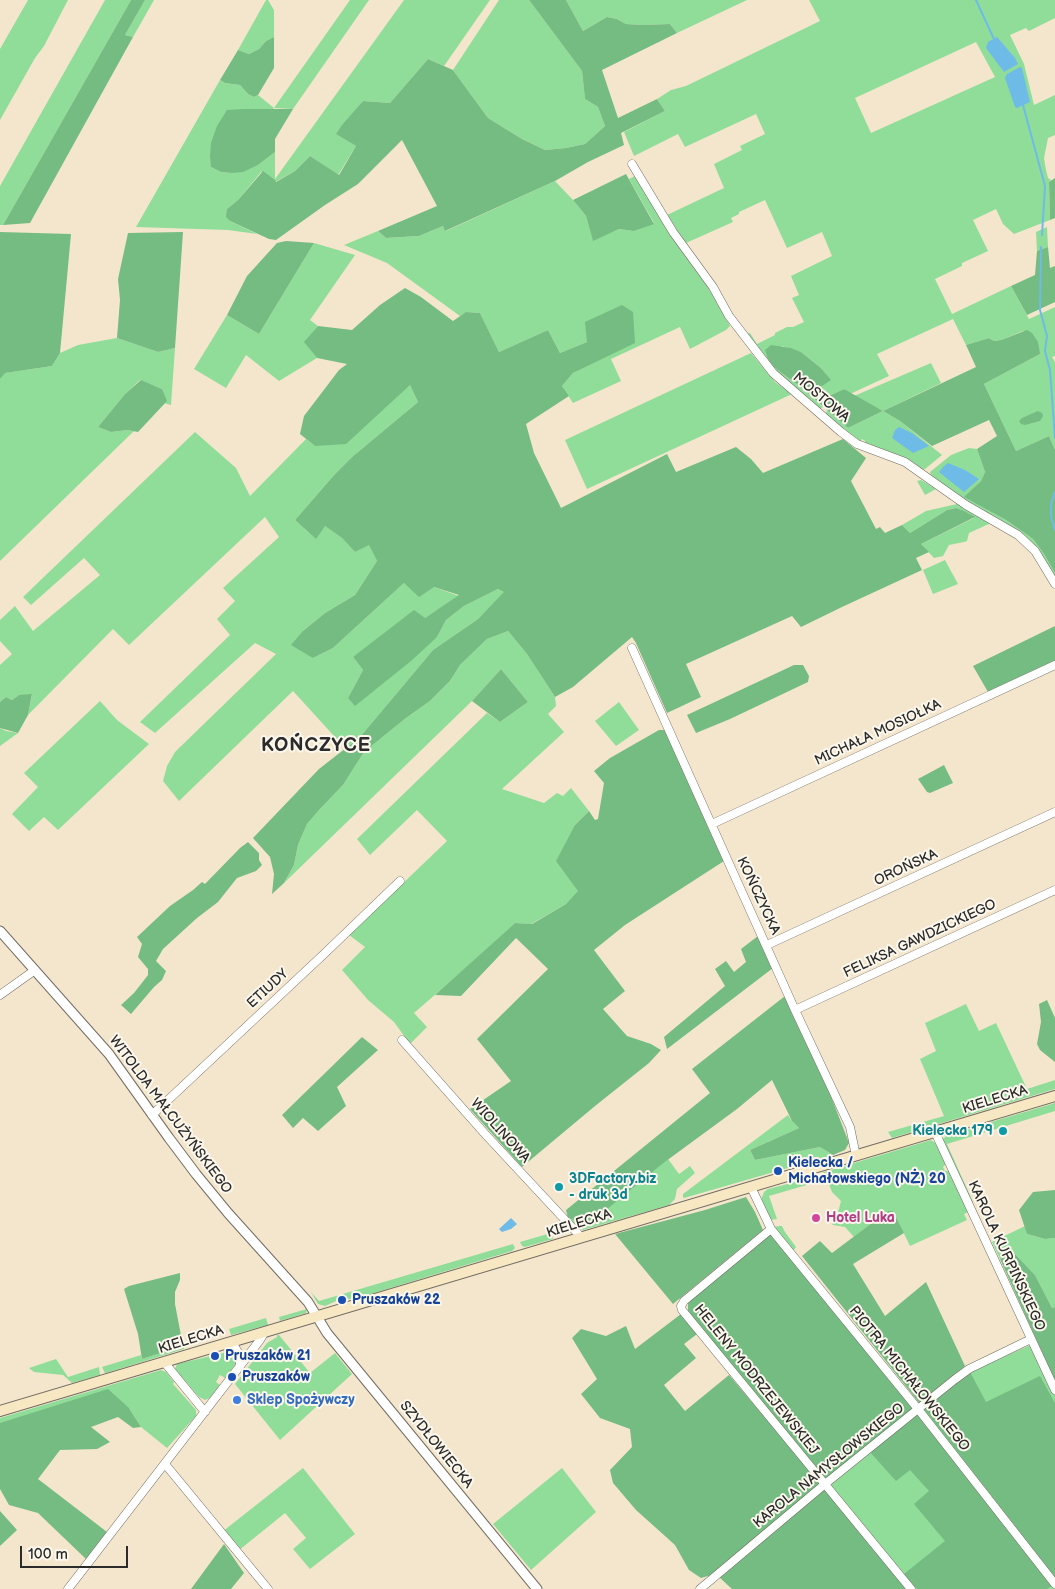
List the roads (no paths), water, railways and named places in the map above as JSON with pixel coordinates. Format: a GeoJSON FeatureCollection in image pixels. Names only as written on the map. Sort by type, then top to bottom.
{"type":"FeatureCollection","features":[{"type":"Feature","properties":{"kind":"main road","name":"KIELECKA"},"geometry":{"type":"LineString","coordinates":[[0,1411],[1055,1096]]}},
{"type":"Feature","properties":{"kind":"street","name":"MOSTOWA"},"geometry":{"type":"LineString","coordinates":[[632,164],[673,232],[713,287],[729,316],[773,373],[857,444],[905,462],[966,505],[1024,540],[1035,551],[1055,584]]}},
{"type":"Feature","properties":{"kind":"street","name":"KOŃCZYCKA"},"geometry":{"type":"LineString","coordinates":[[632,648],[795,1010],[850,1127],[856,1156]]}},
{"type":"Feature","properties":{"kind":"street","name":"MICHAŁA MOSIOŁKA"},"geometry":{"type":"LineString","coordinates":[[712,824],[1055,665]]}},
{"type":"Feature","properties":{"kind":"street","name":"OROŃSKA"},"geometry":{"type":"LineString","coordinates":[[767,945],[1055,812]]}},
{"type":"Feature","properties":{"kind":"street","name":"ETIUDY"},"geometry":{"type":"LineString","coordinates":[[152,1115],[400,881]]}},
{"type":"Feature","properties":{"kind":"street","name":"FELIKSA GAWDZICKIEGO"},"geometry":{"type":"LineString","coordinates":[[795,1010],[1055,890]]}},
{"type":"Feature","properties":{"kind":"street","name":"WITOLDA MAŁCUŻYŃSKIEGO"},"geometry":{"type":"LineString","coordinates":[[0,931],[109,1054],[196,1174],[222,1207],[308,1302],[316,1317]]}},
{"type":"Feature","properties":{"kind":"street"},"geometry":{"type":"LineString","coordinates":[[0,996],[36,970]]}},
{"type":"Feature","properties":{"kind":"street","name":"WIOLINOWA"},"geometry":{"type":"LineString","coordinates":[[402,1040],[486,1135],[581,1237]]}},
{"type":"Feature","properties":{"kind":"street","name":"KAROLA KURPIŃSKIEGO"},"geometry":{"type":"LineString","coordinates":[[935,1132],[1055,1390]]}},
{"type":"Feature","properties":{"kind":"street","name":"PIOTRA MICHAŁOWSKIEGO"},"geometry":{"type":"LineString","coordinates":[[751,1187],[771,1229],[918,1409],[1055,1584]]}},
{"type":"Feature","properties":{"kind":"street","name":"HELENY MODRZEJEWSKIEJ"},"geometry":{"type":"LineString","coordinates":[[771,1229],[684,1301],[681,1306],[682,1310],[911,1589]]}},
{"type":"Feature","properties":{"kind":"street","name":"SZYDŁOWIECKA"},"geometry":{"type":"LineString","coordinates":[[316,1317],[339,1348],[537,1589]]}},
{"type":"Feature","properties":{"kind":"street"},"geometry":{"type":"LineString","coordinates":[[68,1589],[264,1333]]}},
{"type":"Feature","properties":{"kind":"street","name":"KAROLA NAMYSŁOWSKIEGO"},"geometry":{"type":"LineString","coordinates":[[700,1589],[825,1484],[968,1369],[1031,1339]]}},
{"type":"Feature","properties":{"kind":"street"},"geometry":{"type":"LineString","coordinates":[[232,1342],[239,1354],[240,1366]]}},
{"type":"Feature","properties":{"kind":"street"},"geometry":{"type":"LineString","coordinates":[[164,1362],[205,1412]]}},
{"type":"Feature","properties":{"kind":"street"},"geometry":{"type":"LineString","coordinates":[[165,1464],[268,1589]]}},
{"type":"Feature","properties":{"kind":"water"},"geometry":{"type":"Polygon","coordinates":[[[997,37],[1018,64],[1004,72],[986,48],[988,42],[997,37]]]}},
{"type":"Feature","properties":{"kind":"water"},"geometry":{"type":"Polygon","coordinates":[[[1020,67],[1022,68],[1030,102],[1017,108],[1005,78],[1007,74],[1020,67]]]}},
{"type":"Feature","properties":{"kind":"water"},"geometry":{"type":"Polygon","coordinates":[[[899,427],[912,433],[929,446],[913,453],[892,438],[895,430],[899,427]]]}},
{"type":"Feature","properties":{"kind":"water"},"geometry":{"type":"Polygon","coordinates":[[[948,463],[965,470],[979,479],[964,492],[939,472],[948,463]]]}},
{"type":"Feature","properties":{"kind":"water"},"geometry":{"type":"Polygon","coordinates":[[[511,1218],[517,1224],[511,1229],[502,1232],[499,1229],[511,1218]]]}},
{"type":"Feature","properties":{"kind":"waterway"},"geometry":{"type":"LineString","coordinates":[[976,0],[994,39]]}},
{"type":"Feature","properties":{"kind":"waterway"},"geometry":{"type":"LineString","coordinates":[[1023,105],[1045,186],[1042,235]]}},
{"type":"Feature","properties":{"kind":"waterway"},"geometry":{"type":"LineString","coordinates":[[1041,247],[1040,310],[1047,336],[1045,351],[1050,370],[1055,438]]}},
{"type":"Feature","properties":{"kind":"waterway"},"geometry":{"type":"LineString","coordinates":[[1055,492],[1051,504],[1051,516],[1055,530]]}},
{"type":"Feature","properties":{"kind":"place","name":"Kielecka 179"},"geometry":{"type":"Point","coordinates":[1003,1131]}},
{"type":"Feature","properties":{"kind":"place","name":"Kielecka / Michałowskiego (NŻ) 20"},"geometry":{"type":"Point","coordinates":[778,1171]}},
{"type":"Feature","properties":{"kind":"place","name":"3DFactory.biz - druk 3d"},"geometry":{"type":"Point","coordinates":[559,1187]}},
{"type":"Feature","properties":{"kind":"place","name":"Hotel Luka"},"geometry":{"type":"Point","coordinates":[816,1218]}},
{"type":"Feature","properties":{"kind":"place","name":"Pruszaków 22"},"geometry":{"type":"Point","coordinates":[342,1300]}},
{"type":"Feature","properties":{"kind":"place","name":"Pruszaków 21"},"geometry":{"type":"Point","coordinates":[215,1356]}},
{"type":"Feature","properties":{"kind":"place","name":"Pruszaków"},"geometry":{"type":"Point","coordinates":[232,1377]}},
{"type":"Feature","properties":{"kind":"place","name":"Sklep Spożywczy"},"geometry":{"type":"Point","coordinates":[237,1400]}},
{"type":"Feature","properties":{"kind":"district","name":"KOŃCZYCE"},"geometry":{"type":"Point","coordinates":[316,746]}}]}
